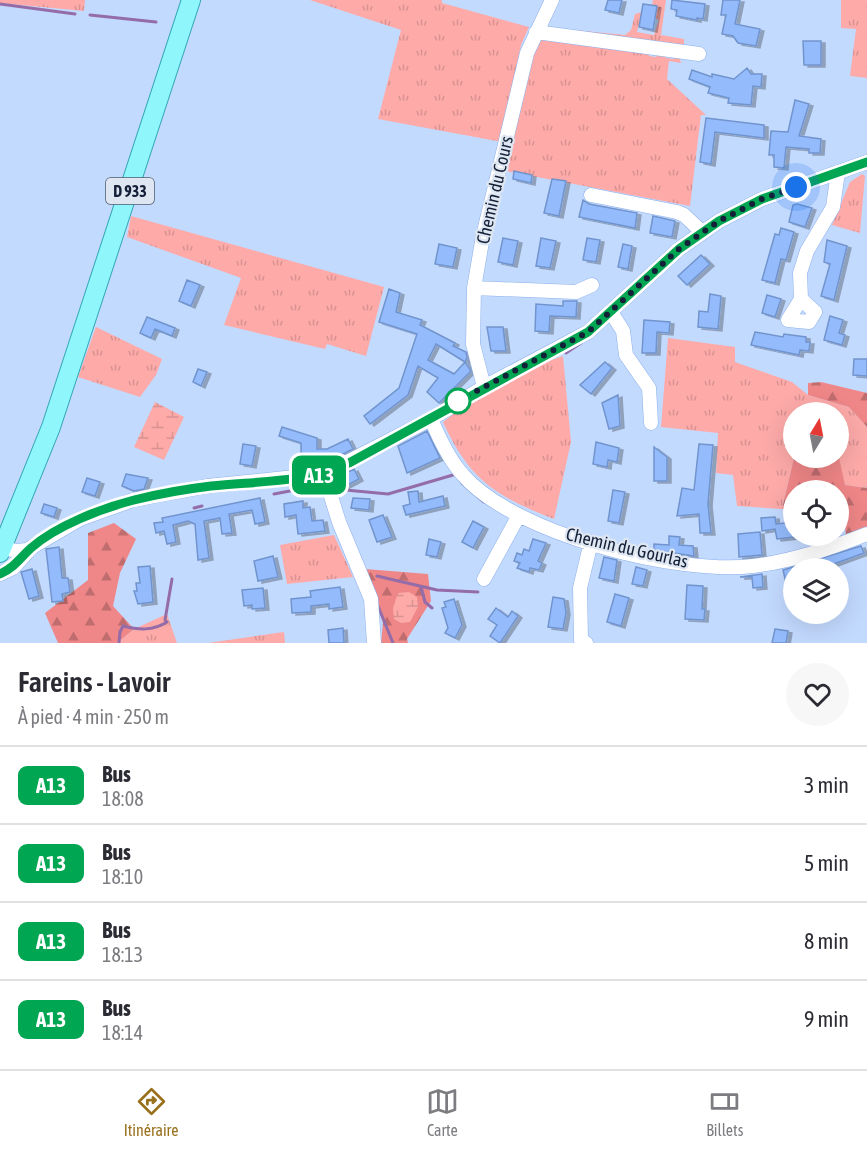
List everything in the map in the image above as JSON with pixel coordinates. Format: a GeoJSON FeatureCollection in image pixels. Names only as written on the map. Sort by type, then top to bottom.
{"type":"FeatureCollection","features":[{"type":"Feature","properties":{"kind":"main road","name":"D 933"},"geometry":{"type":"LineString","coordinates":[[1,550],[51,427],[113,244],[191,0]]}},
{"type":"Feature","properties":{"kind":"street","name":"Chemin du Cours"},"geometry":{"type":"LineString","coordinates":[[484,387],[473,344],[474,288],[530,42],[552,0]]}},
{"type":"Feature","properties":{"kind":"street"},"geometry":{"type":"LineString","coordinates":[[536,32],[699,54]]}},
{"type":"Feature","properties":{"kind":"street"},"geometry":{"type":"LineString","coordinates":[[0,574],[13,568],[31,548],[80,519],[133,500],[207,486],[324,474],[431,419],[484,387],[588,332],[679,249],[702,232],[762,199],[867,162]]}},
{"type":"Feature","properties":{"kind":"street"},"geometry":{"type":"LineString","coordinates":[[801,299],[800,273],[807,251],[833,207],[838,172]]}},
{"type":"Feature","properties":{"kind":"street"},"geometry":{"type":"LineString","coordinates":[[591,195],[677,212],[684,215],[702,232]]}},
{"type":"Feature","properties":{"kind":"street"},"geometry":{"type":"LineString","coordinates":[[474,288],[576,292],[592,285]]}},
{"type":"Feature","properties":{"kind":"street"},"geometry":{"type":"LineString","coordinates":[[611,312],[622,331],[626,355],[649,388],[651,423]]}},
{"type":"Feature","properties":{"kind":"street","name":"Chemin du Gourlas"},"geometry":{"type":"LineString","coordinates":[[431,419],[463,475],[501,507],[518,517],[591,542],[680,563],[750,566],[815,555],[867,534]]}},
{"type":"Feature","properties":{"kind":"street"},"geometry":{"type":"LineString","coordinates":[[324,474],[339,522],[371,598],[374,643]]}},
{"type":"Feature","properties":{"kind":"street"},"geometry":{"type":"LineString","coordinates":[[484,579],[518,517]]}},
{"type":"Feature","properties":{"kind":"street"},"geometry":{"type":"LineString","coordinates":[[586,643],[581,640],[578,605],[591,542]]}},
{"type":"Feature","properties":{"kind":"street"},"geometry":{"type":"LineString","coordinates":[[1,550],[17,551],[31,548]]}},
{"type":"Feature","properties":{"kind":"green space"},"geometry":{"type":"Polygon","coordinates":[[[0,0],[85,0],[84,11],[0,3],[0,0]]]}},
{"type":"Feature","properties":{"kind":"green space"},"geometry":{"type":"Polygon","coordinates":[[[310,0],[442,0],[442,3],[529,27],[521,45],[502,142],[378,119],[401,30],[310,0]]]}},
{"type":"Feature","properties":{"kind":"green space"},"geometry":{"type":"Polygon","coordinates":[[[653,0],[666,0],[661,35],[684,39],[684,45],[545,27],[625,35],[631,30],[635,14],[642,12],[637,32],[654,35],[659,20],[655,18],[657,6],[652,5],[653,0]]]}},
{"type":"Feature","properties":{"kind":"green space"},"geometry":{"type":"Polygon","coordinates":[[[841,0],[867,0],[867,78],[850,76],[856,29],[841,28],[841,0]]]}},
{"type":"Feature","properties":{"kind":"green space"},"geometry":{"type":"Polygon","coordinates":[[[541,39],[649,52],[649,56],[656,57],[658,54],[665,54],[666,58],[674,59],[675,55],[680,59],[681,63],[669,61],[667,79],[706,115],[701,115],[690,206],[506,171],[533,48],[541,39]]]}},
{"type":"Feature","properties":{"kind":"green space"},"geometry":{"type":"Polygon","coordinates":[[[862,174],[865,176],[860,233],[832,225],[850,182],[862,174]]]}},
{"type":"Feature","properties":{"kind":"green space"},"geometry":{"type":"Polygon","coordinates":[[[131,216],[384,287],[366,356],[327,344],[325,349],[224,325],[241,278],[127,237],[131,216]]]}},
{"type":"Feature","properties":{"kind":"green space"},"geometry":{"type":"Polygon","coordinates":[[[96,327],[162,359],[156,375],[140,397],[78,377],[96,327]]]}},
{"type":"Feature","properties":{"kind":"green space"},"geometry":{"type":"Polygon","coordinates":[[[668,338],[735,347],[735,362],[792,382],[808,395],[832,402],[783,402],[783,468],[792,468],[789,480],[783,480],[782,509],[737,506],[733,475],[716,473],[718,433],[661,427],[668,338]]]}},
{"type":"Feature","properties":{"kind":"green space"},"geometry":{"type":"Polygon","coordinates":[[[563,356],[571,442],[554,519],[516,503],[487,484],[463,459],[443,422],[484,390],[526,369],[563,356]]]}},
{"type":"Feature","properties":{"kind":"green space"},"geometry":{"type":"Polygon","coordinates":[[[821,382],[867,393],[867,427],[849,407],[849,402],[832,402],[808,395],[808,383],[821,382]]]}},
{"type":"Feature","properties":{"kind":"green space"},"geometry":{"type":"Polygon","coordinates":[[[155,402],[184,417],[164,460],[134,447],[155,402]]]}},
{"type":"Feature","properties":{"kind":"green space"},"geometry":{"type":"Polygon","coordinates":[[[849,407],[867,427],[867,488],[849,486],[849,480],[844,480],[840,468],[849,468],[849,407]]]}},
{"type":"Feature","properties":{"kind":"green space"},"geometry":{"type":"Polygon","coordinates":[[[792,468],[841,468],[844,480],[789,480],[792,468]]]}},
{"type":"Feature","properties":{"kind":"green space"},"geometry":{"type":"Polygon","coordinates":[[[849,486],[867,488],[867,530],[849,535],[849,486]]]}},
{"type":"Feature","properties":{"kind":"green space"},"geometry":{"type":"Polygon","coordinates":[[[114,523],[136,539],[120,573],[113,606],[134,629],[117,643],[58,643],[45,613],[88,580],[88,533],[114,523]]]}},
{"type":"Feature","properties":{"kind":"green space"},"geometry":{"type":"Polygon","coordinates":[[[334,535],[353,577],[287,584],[280,545],[334,535]]]}},
{"type":"Feature","properties":{"kind":"green space"},"geometry":{"type":"Polygon","coordinates":[[[365,569],[428,574],[431,601],[407,639],[408,643],[381,643],[383,623],[365,569]]]}},
{"type":"Feature","properties":{"kind":"green space"},"geometry":{"type":"Polygon","coordinates":[[[409,592],[417,597],[418,607],[410,622],[401,623],[394,619],[393,608],[398,593],[409,592]]]}},
{"type":"Feature","properties":{"kind":"green space"},"geometry":{"type":"Polygon","coordinates":[[[167,614],[177,643],[117,643],[134,629],[167,614]]]}},
{"type":"Feature","properties":{"kind":"green space"},"geometry":{"type":"Polygon","coordinates":[[[284,632],[285,643],[208,643],[284,632]]]}},
{"type":"Feature","properties":{"kind":"building"},"geometry":{"type":"Polygon","coordinates":[[[608,0],[622,0],[619,13],[605,10],[608,0]]]}},
{"type":"Feature","properties":{"kind":"building"},"geometry":{"type":"Polygon","coordinates":[[[672,0],[705,4],[703,19],[676,16],[677,10],[671,9],[672,0]]]}},
{"type":"Feature","properties":{"kind":"building"},"geometry":{"type":"Polygon","coordinates":[[[723,0],[740,0],[735,24],[760,29],[756,46],[738,43],[733,36],[722,34],[726,15],[721,15],[723,0]]]}},
{"type":"Feature","properties":{"kind":"building"},"geometry":{"type":"Polygon","coordinates":[[[643,4],[657,6],[653,30],[639,27],[643,4]]]}},
{"type":"Feature","properties":{"kind":"building"},"geometry":{"type":"Polygon","coordinates":[[[803,41],[821,41],[821,65],[804,65],[803,41]]]}},
{"type":"Feature","properties":{"kind":"building"},"geometry":{"type":"Polygon","coordinates":[[[747,68],[751,74],[762,74],[761,87],[753,86],[751,105],[728,103],[729,98],[708,93],[710,87],[689,79],[692,70],[712,77],[712,74],[734,79],[747,68]]]}},
{"type":"Feature","properties":{"kind":"building"},"geometry":{"type":"Polygon","coordinates":[[[795,100],[809,104],[799,136],[821,139],[820,153],[809,153],[809,149],[786,147],[784,168],[774,167],[774,155],[769,155],[771,131],[788,132],[795,100]]]}},
{"type":"Feature","properties":{"kind":"building"},"geometry":{"type":"Polygon","coordinates":[[[706,118],[764,125],[764,138],[715,132],[711,164],[700,162],[706,118]]]}},
{"type":"Feature","properties":{"kind":"building"},"geometry":{"type":"Polygon","coordinates":[[[514,171],[532,175],[531,183],[513,179],[514,171]]]}},
{"type":"Feature","properties":{"kind":"building"},"geometry":{"type":"Polygon","coordinates":[[[552,179],[566,181],[559,216],[544,213],[552,179]]]}},
{"type":"Feature","properties":{"kind":"building"},"geometry":{"type":"Polygon","coordinates":[[[583,200],[589,204],[637,213],[635,228],[579,217],[583,200]]]}},
{"type":"Feature","properties":{"kind":"building"},"geometry":{"type":"Polygon","coordinates":[[[793,205],[812,208],[805,227],[789,222],[793,205]]]}},
{"type":"Feature","properties":{"kind":"building"},"geometry":{"type":"Polygon","coordinates":[[[653,216],[675,221],[672,237],[650,233],[653,216]]]}},
{"type":"Feature","properties":{"kind":"building"},"geometry":{"type":"Polygon","coordinates":[[[781,228],[794,232],[786,260],[781,259],[775,283],[762,280],[775,234],[779,235],[781,228]]]}},
{"type":"Feature","properties":{"kind":"building"},"geometry":{"type":"Polygon","coordinates":[[[503,238],[518,241],[513,265],[498,262],[503,238]]]}},
{"type":"Feature","properties":{"kind":"building"},"geometry":{"type":"Polygon","coordinates":[[[541,238],[556,241],[550,268],[536,266],[541,238]]]}},
{"type":"Feature","properties":{"kind":"building"},"geometry":{"type":"Polygon","coordinates":[[[587,238],[600,240],[596,262],[583,260],[587,238]]]}},
{"type":"Feature","properties":{"kind":"building"},"geometry":{"type":"Polygon","coordinates":[[[827,240],[847,246],[834,300],[821,296],[830,264],[824,262],[827,240]]]}},
{"type":"Feature","properties":{"kind":"building"},"geometry":{"type":"Polygon","coordinates":[[[439,244],[457,248],[453,267],[435,264],[439,244]]]}},
{"type":"Feature","properties":{"kind":"building"},"geometry":{"type":"Polygon","coordinates":[[[623,244],[632,246],[628,269],[618,267],[623,244]]]}},
{"type":"Feature","properties":{"kind":"building"},"geometry":{"type":"Polygon","coordinates":[[[701,255],[710,264],[687,285],[678,276],[701,255]]]}},
{"type":"Feature","properties":{"kind":"building"},"geometry":{"type":"Polygon","coordinates":[[[187,280],[200,285],[191,306],[179,301],[187,280]]]}},
{"type":"Feature","properties":{"kind":"building"},"geometry":{"type":"Polygon","coordinates":[[[389,289],[400,293],[396,312],[422,320],[420,325],[455,343],[453,346],[466,352],[465,362],[471,371],[439,403],[427,392],[438,378],[418,366],[408,395],[370,424],[364,416],[399,388],[417,334],[379,322],[389,289]],[[436,344],[428,360],[454,374],[465,362],[436,344]]]}},
{"type":"Feature","properties":{"kind":"building"},"geometry":{"type":"Polygon","coordinates":[[[710,294],[721,296],[718,329],[698,327],[699,311],[708,312],[710,294]]]}},
{"type":"Feature","properties":{"kind":"building"},"geometry":{"type":"Polygon","coordinates":[[[767,295],[781,299],[775,317],[762,313],[767,295]]]}},
{"type":"Feature","properties":{"kind":"building"},"geometry":{"type":"Polygon","coordinates":[[[563,301],[577,301],[576,317],[550,316],[549,332],[535,331],[536,304],[563,306],[563,301]]]}},
{"type":"Feature","properties":{"kind":"building"},"geometry":{"type":"Polygon","coordinates":[[[830,316],[843,320],[839,333],[845,335],[842,345],[824,340],[830,316]]]}},
{"type":"Feature","properties":{"kind":"building"},"geometry":{"type":"Polygon","coordinates":[[[147,317],[175,328],[172,336],[155,329],[151,338],[140,333],[147,317]]]}},
{"type":"Feature","properties":{"kind":"building"},"geometry":{"type":"Polygon","coordinates":[[[644,320],[670,322],[669,333],[657,332],[656,353],[642,353],[644,320]]]}},
{"type":"Feature","properties":{"kind":"building"},"geometry":{"type":"Polygon","coordinates":[[[487,327],[503,327],[506,351],[491,351],[487,327]]]}},
{"type":"Feature","properties":{"kind":"building"},"geometry":{"type":"Polygon","coordinates":[[[755,332],[783,337],[784,334],[806,337],[806,342],[810,342],[809,351],[800,350],[799,355],[751,345],[755,332]]]}},
{"type":"Feature","properties":{"kind":"building"},"geometry":{"type":"Polygon","coordinates":[[[854,359],[867,359],[867,376],[853,375],[854,359]]]}},
{"type":"Feature","properties":{"kind":"building"},"geometry":{"type":"Polygon","coordinates":[[[605,362],[612,368],[591,394],[580,385],[605,362]]]}},
{"type":"Feature","properties":{"kind":"building"},"geometry":{"type":"Polygon","coordinates":[[[198,369],[207,372],[201,386],[193,382],[198,369]]]}},
{"type":"Feature","properties":{"kind":"building"},"geometry":{"type":"Polygon","coordinates":[[[618,395],[620,426],[609,429],[602,403],[618,395]]]}},
{"type":"Feature","properties":{"kind":"building"},"geometry":{"type":"Polygon","coordinates":[[[282,427],[317,438],[317,449],[327,449],[348,439],[353,449],[321,465],[301,467],[301,443],[279,436],[282,427]]]}},
{"type":"Feature","properties":{"kind":"building"},"geometry":{"type":"Polygon","coordinates":[[[427,431],[440,458],[407,473],[398,446],[427,431]]]}},
{"type":"Feature","properties":{"kind":"building"},"geometry":{"type":"Polygon","coordinates":[[[596,442],[619,448],[617,462],[608,460],[607,467],[593,464],[596,442]]]}},
{"type":"Feature","properties":{"kind":"building"},"geometry":{"type":"Polygon","coordinates":[[[243,444],[256,446],[252,466],[240,464],[243,444]]]}},
{"type":"Feature","properties":{"kind":"building"},"geometry":{"type":"Polygon","coordinates":[[[699,444],[713,445],[708,504],[711,533],[700,533],[699,514],[677,516],[682,488],[694,490],[699,444]]]}},
{"type":"Feature","properties":{"kind":"building"},"geometry":{"type":"Polygon","coordinates":[[[654,447],[667,457],[667,481],[654,481],[654,447]]]}},
{"type":"Feature","properties":{"kind":"building"},"geometry":{"type":"Polygon","coordinates":[[[354,469],[359,479],[342,488],[336,478],[354,469]]]}},
{"type":"Feature","properties":{"kind":"building"},"geometry":{"type":"Polygon","coordinates":[[[126,474],[148,478],[144,489],[134,491],[122,486],[126,474]]]}},
{"type":"Feature","properties":{"kind":"building"},"geometry":{"type":"Polygon","coordinates":[[[87,478],[100,482],[95,496],[82,492],[87,478]]]}},
{"type":"Feature","properties":{"kind":"building"},"geometry":{"type":"Polygon","coordinates":[[[613,490],[625,492],[619,523],[608,521],[613,490]]]}},
{"type":"Feature","properties":{"kind":"building"},"geometry":{"type":"Polygon","coordinates":[[[418,491],[419,502],[443,496],[445,506],[406,515],[403,506],[410,504],[408,492],[418,491]]]}},
{"type":"Feature","properties":{"kind":"building"},"geometry":{"type":"Polygon","coordinates":[[[260,498],[265,522],[255,524],[252,510],[229,514],[232,533],[222,534],[220,518],[204,521],[209,558],[198,560],[195,524],[188,521],[173,525],[176,542],[167,544],[164,531],[156,533],[154,523],[163,522],[162,518],[260,498]]]}},
{"type":"Feature","properties":{"kind":"building"},"geometry":{"type":"Polygon","coordinates":[[[353,498],[370,499],[369,510],[351,508],[353,498]]]}},
{"type":"Feature","properties":{"kind":"building"},"geometry":{"type":"Polygon","coordinates":[[[303,501],[303,508],[310,507],[312,521],[323,520],[325,531],[298,534],[296,515],[285,517],[284,504],[303,501]]]}},
{"type":"Feature","properties":{"kind":"building"},"geometry":{"type":"Polygon","coordinates":[[[44,504],[57,508],[54,517],[41,513],[44,504]]]}},
{"type":"Feature","properties":{"kind":"building"},"geometry":{"type":"Polygon","coordinates":[[[383,515],[392,537],[377,542],[369,520],[383,515]]]}},
{"type":"Feature","properties":{"kind":"building"},"geometry":{"type":"Polygon","coordinates":[[[775,517],[776,524],[783,523],[783,538],[777,539],[775,529],[762,531],[761,518],[775,517]]]}},
{"type":"Feature","properties":{"kind":"building"},"geometry":{"type":"Polygon","coordinates":[[[473,521],[484,527],[473,548],[462,542],[473,521]]]}},
{"type":"Feature","properties":{"kind":"building"},"geometry":{"type":"Polygon","coordinates":[[[760,532],[762,555],[739,557],[738,534],[760,532]]]}},
{"type":"Feature","properties":{"kind":"building"},"geometry":{"type":"Polygon","coordinates":[[[669,536],[680,537],[679,545],[693,546],[694,556],[654,550],[654,544],[669,545],[669,536]]]}},
{"type":"Feature","properties":{"kind":"building"},"geometry":{"type":"Polygon","coordinates":[[[429,539],[441,542],[437,557],[426,555],[429,539]]]}},
{"type":"Feature","properties":{"kind":"building"},"geometry":{"type":"Polygon","coordinates":[[[533,539],[546,543],[538,561],[542,563],[539,570],[530,568],[529,572],[517,568],[520,563],[514,561],[517,553],[522,555],[524,549],[529,551],[533,539]]]}},
{"type":"Feature","properties":{"kind":"building"},"geometry":{"type":"Polygon","coordinates":[[[861,546],[864,553],[849,558],[822,558],[861,546]]]}},
{"type":"Feature","properties":{"kind":"building"},"geometry":{"type":"Polygon","coordinates":[[[59,547],[62,578],[68,578],[70,592],[62,594],[63,601],[52,602],[46,549],[59,547]]]}},
{"type":"Feature","properties":{"kind":"building"},"geometry":{"type":"Polygon","coordinates":[[[273,556],[278,577],[258,581],[254,561],[273,556]]]}},
{"type":"Feature","properties":{"kind":"building"},"geometry":{"type":"Polygon","coordinates":[[[604,557],[617,560],[614,581],[599,578],[604,557]]]}},
{"type":"Feature","properties":{"kind":"building"},"geometry":{"type":"Polygon","coordinates":[[[150,566],[153,602],[138,604],[134,591],[137,591],[136,583],[140,583],[138,567],[150,566]]]}},
{"type":"Feature","properties":{"kind":"building"},"geometry":{"type":"Polygon","coordinates":[[[636,567],[647,570],[643,586],[632,584],[636,567]]]}},
{"type":"Feature","properties":{"kind":"building"},"geometry":{"type":"Polygon","coordinates":[[[32,569],[39,596],[29,599],[21,572],[32,569]]]}},
{"type":"Feature","properties":{"kind":"building"},"geometry":{"type":"Polygon","coordinates":[[[762,574],[763,587],[753,588],[752,577],[740,577],[762,574]]]}},
{"type":"Feature","properties":{"kind":"building"},"geometry":{"type":"Polygon","coordinates":[[[687,585],[703,586],[704,620],[685,619],[687,585]]]}},
{"type":"Feature","properties":{"kind":"building"},"geometry":{"type":"Polygon","coordinates":[[[340,587],[343,607],[329,609],[329,604],[311,606],[311,612],[292,613],[291,599],[311,597],[310,591],[340,587]]]}},
{"type":"Feature","properties":{"kind":"building"},"geometry":{"type":"Polygon","coordinates":[[[263,588],[265,608],[252,609],[252,605],[244,606],[242,590],[263,588]]]}},
{"type":"Feature","properties":{"kind":"building"},"geometry":{"type":"Polygon","coordinates":[[[615,594],[629,598],[621,626],[607,622],[615,594]]]}},
{"type":"Feature","properties":{"kind":"building"},"geometry":{"type":"Polygon","coordinates":[[[553,597],[564,599],[566,613],[563,629],[548,627],[553,597]]]}},
{"type":"Feature","properties":{"kind":"building"},"geometry":{"type":"Polygon","coordinates":[[[454,599],[462,625],[455,638],[445,633],[448,628],[442,608],[446,607],[444,602],[454,599]]]}},
{"type":"Feature","properties":{"kind":"building"},"geometry":{"type":"Polygon","coordinates":[[[496,608],[508,617],[512,611],[518,616],[500,643],[490,636],[497,625],[488,619],[496,608]]]}},
{"type":"Feature","properties":{"kind":"building"},"geometry":{"type":"Polygon","coordinates":[[[343,628],[344,643],[329,643],[328,630],[343,628]]]}},
{"type":"Feature","properties":{"kind":"building"},"geometry":{"type":"Polygon","coordinates":[[[775,629],[788,631],[786,643],[772,643],[775,629]]]}},
{"type":"Feature","properties":{"kind":"waterway"},"geometry":{"type":"LineString","coordinates":[[0,4],[75,14]]}},
{"type":"Feature","properties":{"kind":"waterway"},"geometry":{"type":"LineString","coordinates":[[90,15],[156,22]]}},
{"type":"Feature","properties":{"kind":"waterway"},"geometry":{"type":"LineString","coordinates":[[566,353],[581,343]]}},
{"type":"Feature","properties":{"kind":"waterway"},"geometry":{"type":"LineString","coordinates":[[336,491],[335,489],[388,494],[453,475]]}},
{"type":"Feature","properties":{"kind":"waterway"},"geometry":{"type":"LineString","coordinates":[[462,483],[484,502]]}},
{"type":"Feature","properties":{"kind":"waterway"},"geometry":{"type":"LineString","coordinates":[[274,494],[316,486],[320,486],[323,491]]}},
{"type":"Feature","properties":{"kind":"waterway"},"geometry":{"type":"LineString","coordinates":[[194,508],[202,506]]}},
{"type":"Feature","properties":{"kind":"waterway"},"geometry":{"type":"LineString","coordinates":[[377,576],[437,590],[478,592]]}},
{"type":"Feature","properties":{"kind":"waterway"},"geometry":{"type":"LineString","coordinates":[[119,643],[123,626],[146,629],[167,622],[165,620],[172,579]]}},
{"type":"Feature","properties":{"kind":"waterway"},"geometry":{"type":"LineString","coordinates":[[421,587],[425,602],[432,608]]}},
{"type":"Feature","properties":{"kind":"waterway"},"geometry":{"type":"LineString","coordinates":[[378,606],[393,643]]}},
{"type":"Feature","properties":{"kind":"bus line","name":"A13"},"geometry":{"type":"LineString","coordinates":[[0,574],[13,568],[31,548],[92,513],[133,500],[207,486],[304,478],[324,474],[349,463],[431,419],[458,401],[588,332],[679,249],[719,221],[762,199],[867,162]]}},
{"type":"Feature","properties":{"kind":"route"},"geometry":{"type":"LineString","coordinates":[[458,401],[588,332],[679,249],[719,221],[762,199],[796,187]]}}]}
